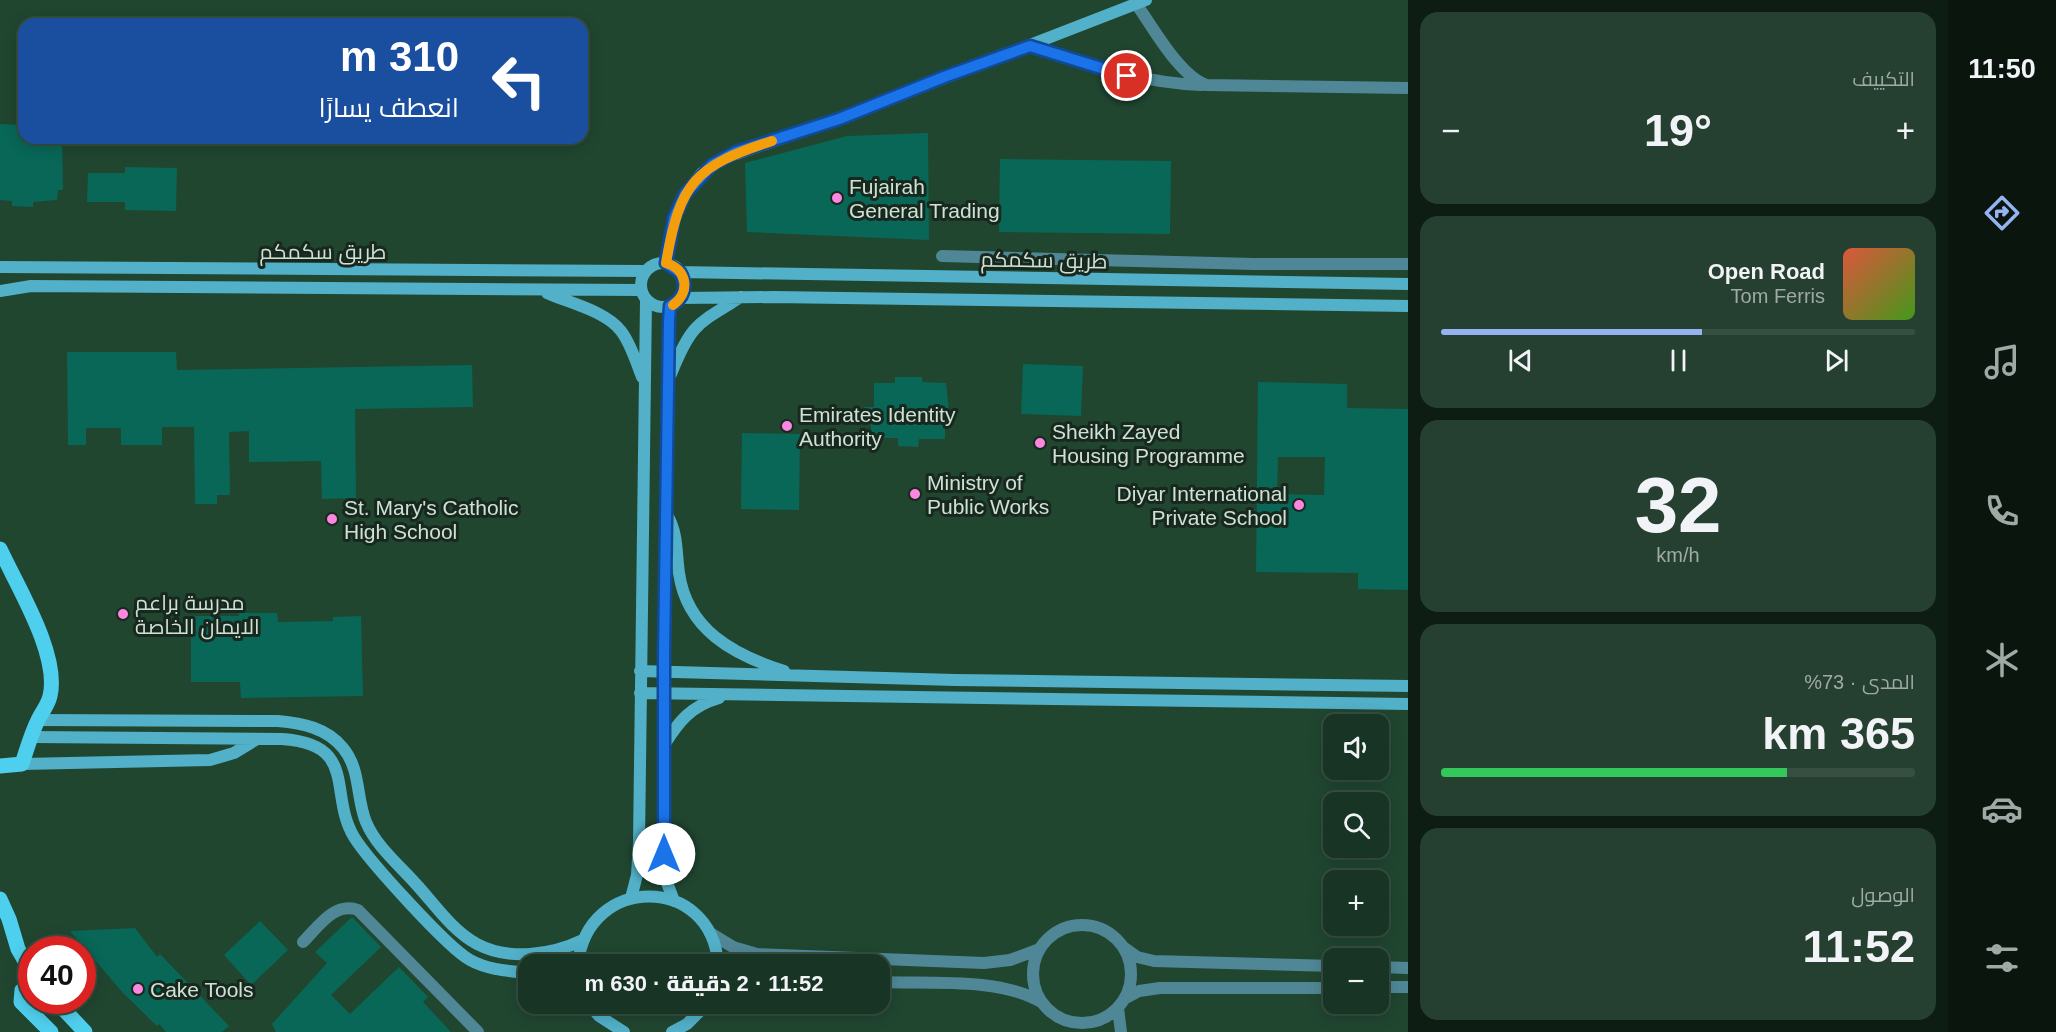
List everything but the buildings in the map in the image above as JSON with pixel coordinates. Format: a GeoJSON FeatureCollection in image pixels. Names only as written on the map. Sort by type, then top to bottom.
{"type":"FeatureCollection","features":[{"type":"Feature","properties":{"kind":"main road"},"geometry":{"type":"LineString","coordinates":[[0,549],[42,641],[52,674],[50,696],[20,764]]}},
{"type":"Feature","properties":{"kind":"main road"},"geometry":{"type":"LineString","coordinates":[[0,760],[20,764]]}},
{"type":"Feature","properties":{"kind":"main road"},"geometry":{"type":"LineString","coordinates":[[0,766],[20,764]]}},
{"type":"Feature","properties":{"kind":"main road"},"geometry":{"type":"LineString","coordinates":[[0,899],[18,949]]}},
{"type":"Feature","properties":{"kind":"main road"},"geometry":{"type":"LineString","coordinates":[[33,1014],[51,1032]]}},
{"type":"Feature","properties":{"kind":"main road"},"geometry":{"type":"LineString","coordinates":[[69,1014],[85,1032]]}},
{"type":"Feature","properties":{"kind":"street"},"geometry":{"type":"LineString","coordinates":[[666,263],[674,218],[685,194],[702,173],[724,158],[839,119],[1142,3],[1194,81],[1206,85]]}},
{"type":"Feature","properties":{"kind":"street"},"geometry":{"type":"LineString","coordinates":[[1030,46],[1127,76],[1168,84],[1408,88]]}},
{"type":"Feature","properties":{"kind":"street"},"geometry":{"type":"LineString","coordinates":[[942,256],[1254,264],[1408,264]]}},
{"type":"Feature","properties":{"kind":"street"},"geometry":{"type":"LineString","coordinates":[[631,898],[636,884],[638,866],[645,383],[644,295],[641,280],[646,271],[655,264],[666,263],[680,272],[685,288],[681,298],[670,306],[655,306],[644,295]]}},
{"type":"Feature","properties":{"kind":"street","name":"طريق سكمكم"},"geometry":{"type":"LineString","coordinates":[[0,267],[646,271]]}},
{"type":"Feature","properties":{"kind":"street","name":"طريق سكمكم"},"geometry":{"type":"LineString","coordinates":[[680,272],[1408,284]]}},
{"type":"Feature","properties":{"kind":"street","name":"طريق سكمكم"},"geometry":{"type":"LineString","coordinates":[[0,291],[31,286],[540,290],[644,295]]}},
{"type":"Feature","properties":{"kind":"street"},"geometry":{"type":"LineString","coordinates":[[540,290],[603,317],[618,327],[626,339],[645,383]]}},
{"type":"Feature","properties":{"kind":"street"},"geometry":{"type":"LineString","coordinates":[[668,384],[682,345],[694,327],[742,297]]}},
{"type":"Feature","properties":{"kind":"street","name":"طريق سكمكم"},"geometry":{"type":"LineString","coordinates":[[681,298],[1408,306]]}},
{"type":"Feature","properties":{"kind":"street"},"geometry":{"type":"LineString","coordinates":[[670,306],[664,672],[664,875],[674,901]]}},
{"type":"Feature","properties":{"kind":"street"},"geometry":{"type":"LineString","coordinates":[[666,513],[675,530],[679,573],[684,593],[705,628],[724,646],[746,658],[799,676]]}},
{"type":"Feature","properties":{"kind":"street"},"geometry":{"type":"LineString","coordinates":[[640,671],[799,676],[1408,686]]}},
{"type":"Feature","properties":{"kind":"street"},"geometry":{"type":"LineString","coordinates":[[640,693],[1408,704]]}},
{"type":"Feature","properties":{"kind":"street"},"geometry":{"type":"LineString","coordinates":[[664,745],[679,721],[691,709],[732,694]]}},
{"type":"Feature","properties":{"kind":"street"},"geometry":{"type":"LineString","coordinates":[[38,720],[278,722],[295,723],[320,730],[336,741],[350,759],[357,778],[365,821],[377,842],[463,934],[489,949],[521,953],[557,951],[583,940]]}},
{"type":"Feature","properties":{"kind":"street"},"geometry":{"type":"LineString","coordinates":[[30,737],[257,738],[302,741],[320,750],[339,774],[345,816],[353,836],[373,861],[460,953],[488,967],[518,972]]}},
{"type":"Feature","properties":{"kind":"street"},"geometry":{"type":"LineString","coordinates":[[20,764],[199,762],[234,753],[257,738]]}},
{"type":"Feature","properties":{"kind":"street"},"geometry":{"type":"LineString","coordinates":[[580,954],[583,940],[594,921],[602,914],[631,898],[653,896],[674,901],[694,914],[710,933],[739,950],[774,955],[984,963],[1010,960],[1040,949]]}},
{"type":"Feature","properties":{"kind":"street"},"geometry":{"type":"LineString","coordinates":[[303,942],[340,908],[350,906],[358,910],[478,1032]]}},
{"type":"Feature","properties":{"kind":"street"},"geometry":{"type":"LineString","coordinates":[[1041,1002],[1033,981],[1035,959],[1040,949],[1055,933],[1064,928],[1086,925],[1107,932],[1137,957],[1154,962],[1323,966]]}},
{"type":"Feature","properties":{"kind":"street"},"geometry":{"type":"LineString","coordinates":[[710,933],[715,954]]}},
{"type":"Feature","properties":{"kind":"street"},"geometry":{"type":"LineString","coordinates":[[1121,1032],[1121,1004],[1131,978],[1128,957],[1123,947]]}},
{"type":"Feature","properties":{"kind":"street"},"geometry":{"type":"LineString","coordinates":[[1389,967],[1408,968]]}},
{"type":"Feature","properties":{"kind":"street"},"geometry":{"type":"LineString","coordinates":[[890,982],[998,986],[1019,991],[1041,1002],[1057,1017],[1082,1028],[1100,1020],[1139,992],[1160,988],[1323,988]]}},
{"type":"Feature","properties":{"kind":"street"},"geometry":{"type":"LineString","coordinates":[[1389,987],[1408,987]]}},
{"type":"Feature","properties":{"kind":"street"},"geometry":{"type":"LineString","coordinates":[[599,1014],[614,1029],[624,1032]]}},
{"type":"Feature","properties":{"kind":"street"},"geometry":{"type":"LineString","coordinates":[[674,1032],[699,1014]]}},
{"type":"Feature","properties":{"kind":"slow traffic"},"geometry":{"type":"LineString","coordinates":[[673,305],[681,298],[685,282],[680,272],[666,263],[674,218],[685,194],[702,173],[712,165],[736,152],[772,141]]}},
{"type":"Feature","properties":{"kind":"place","name":"Fujairah General Trading"},"geometry":{"type":"Point","coordinates":[837,198]}},
{"type":"Feature","properties":{"kind":"place","name":"Emirates Identity Authority"},"geometry":{"type":"Point","coordinates":[787,426]}},
{"type":"Feature","properties":{"kind":"place","name":"Sheikh Zayed Housing Programme"},"geometry":{"type":"Point","coordinates":[1040,443]}},
{"type":"Feature","properties":{"kind":"place","name":"Ministry of Public Works"},"geometry":{"type":"Point","coordinates":[915,494]}},
{"type":"Feature","properties":{"kind":"place","name":"Diyar International Private School"},"geometry":{"type":"Point","coordinates":[1299,505]}},
{"type":"Feature","properties":{"kind":"place","name":"St. Mary's Catholic High School"},"geometry":{"type":"Point","coordinates":[332,519]}},
{"type":"Feature","properties":{"kind":"place","name":"مدرسة براعم الايمان الخاصة"},"geometry":{"type":"Point","coordinates":[123,614]}},
{"type":"Feature","properties":{"kind":"place","name":"Cake Tools"},"geometry":{"type":"Point","coordinates":[138,989]}},
{"type":"Feature","properties":{"kind":"route"},"geometry":{"type":"LineString","coordinates":[[664,854],[664,654],[669,321],[670,306],[681,298],[685,288],[680,272],[666,263],[674,218],[685,194],[702,173],[736,152],[839,119],[1030,46],[1127,76]]}}]}
